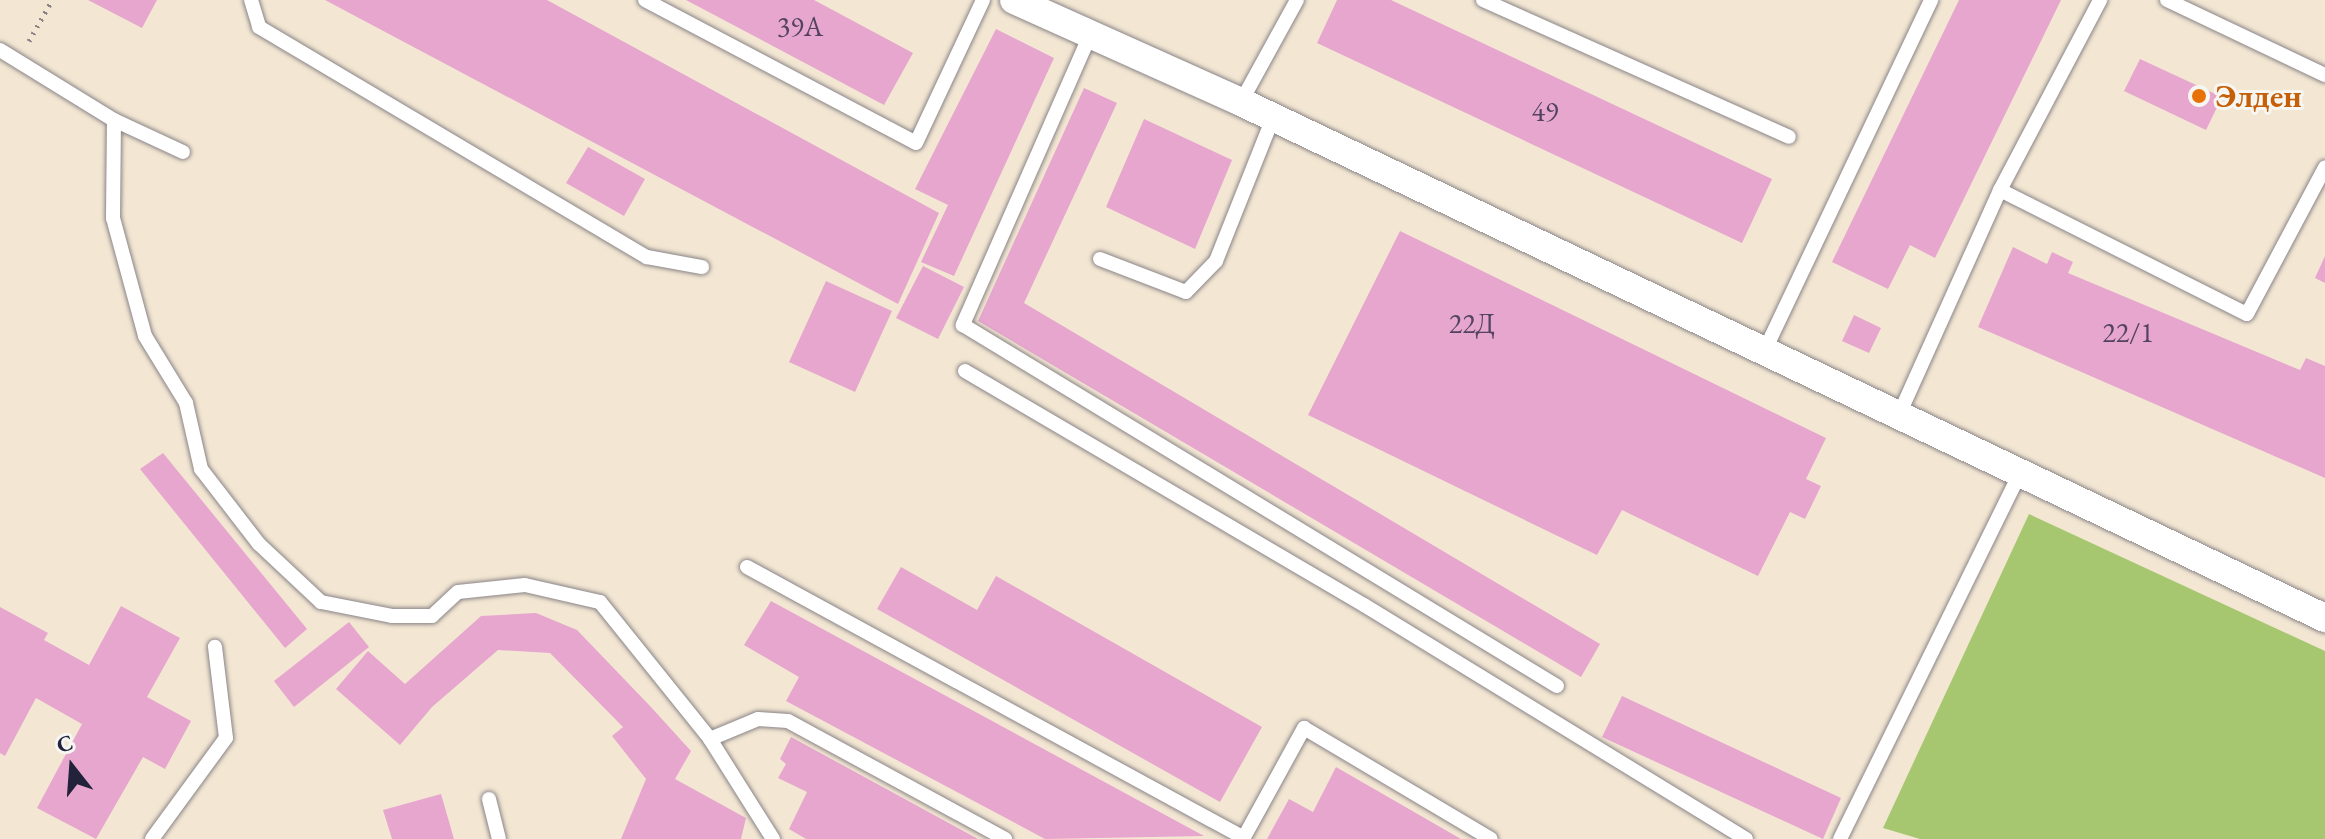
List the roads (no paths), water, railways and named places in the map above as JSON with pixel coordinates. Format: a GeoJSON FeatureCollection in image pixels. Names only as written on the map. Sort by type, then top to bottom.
{"type":"FeatureCollection","features":[{"type":"Feature","properties":{"kind":"street"},"geometry":{"type":"LineString","coordinates":[[1014,0],[1241,102],[2019,475],[2325,618]]}},
{"type":"Feature","properties":{"kind":"lane"},"geometry":{"type":"LineString","coordinates":[[251,0],[259,27],[647,257],[702,267]]}},
{"type":"Feature","properties":{"kind":"lane"},"geometry":{"type":"LineString","coordinates":[[645,0],[916,143],[983,0]]}},
{"type":"Feature","properties":{"kind":"lane"},"geometry":{"type":"LineString","coordinates":[[1241,102],[1297,0]]}},
{"type":"Feature","properties":{"kind":"lane"},"geometry":{"type":"LineString","coordinates":[[1483,0],[1789,137]]}},
{"type":"Feature","properties":{"kind":"lane"},"geometry":{"type":"LineString","coordinates":[[1764,352],[1931,0]]}},
{"type":"Feature","properties":{"kind":"lane"},"geometry":{"type":"LineString","coordinates":[[1898,417],[2000,190],[2100,0]]}},
{"type":"Feature","properties":{"kind":"lane"},"geometry":{"type":"LineString","coordinates":[[2167,0],[2325,75]]}},
{"type":"Feature","properties":{"kind":"lane"},"geometry":{"type":"LineString","coordinates":[[1090,35],[963,325],[1557,686]]}},
{"type":"Feature","properties":{"kind":"lane"},"geometry":{"type":"LineString","coordinates":[[0,50],[20,58],[114,120],[183,152]]}},
{"type":"Feature","properties":{"kind":"lane"},"geometry":{"type":"LineString","coordinates":[[1100,259],[1186,292],[1216,261],[1273,118]]}},
{"type":"Feature","properties":{"kind":"lane"},"geometry":{"type":"LineString","coordinates":[[114,120],[113,218],[145,336],[186,403],[201,469],[259,544],[321,602],[392,616],[432,616],[458,592],[525,585],[600,602],[710,739],[773,839]]}},
{"type":"Feature","properties":{"kind":"lane"},"geometry":{"type":"LineString","coordinates":[[2000,190],[2247,314],[2325,167]]}},
{"type":"Feature","properties":{"kind":"lane"},"geometry":{"type":"LineString","coordinates":[[965,371],[1364,605],[1746,839]]}},
{"type":"Feature","properties":{"kind":"lane"},"geometry":{"type":"LineString","coordinates":[[1840,839],[2019,475]]}},
{"type":"Feature","properties":{"kind":"lane"},"geometry":{"type":"LineString","coordinates":[[747,567],[1244,838],[1304,728],[1491,839]]}},
{"type":"Feature","properties":{"kind":"lane"},"geometry":{"type":"LineString","coordinates":[[152,839],[226,738],[215,647]]}},
{"type":"Feature","properties":{"kind":"lane"},"geometry":{"type":"LineString","coordinates":[[710,739],[758,719],[788,721],[1005,839]]}},
{"type":"Feature","properties":{"kind":"lane"},"geometry":{"type":"LineString","coordinates":[[489,799],[499,839]]}},
{"type":"Feature","properties":{"kind":"place","name":"Элден"},"geometry":{"type":"Point","coordinates":[2199,96]}}]}
